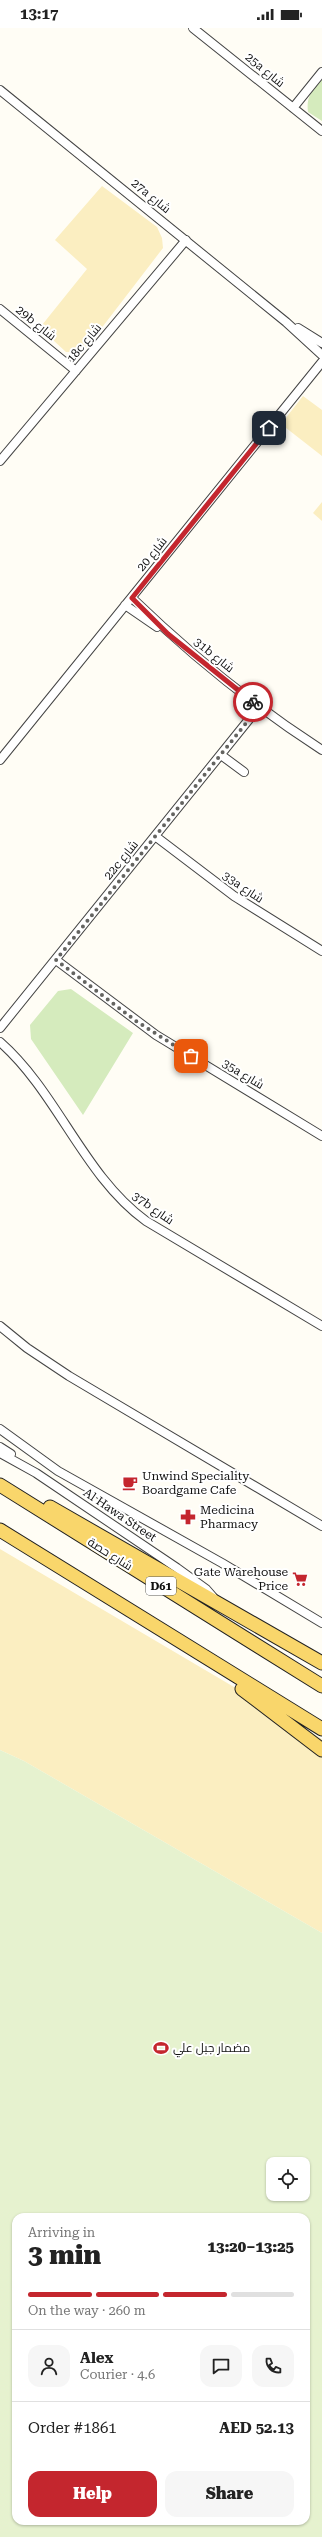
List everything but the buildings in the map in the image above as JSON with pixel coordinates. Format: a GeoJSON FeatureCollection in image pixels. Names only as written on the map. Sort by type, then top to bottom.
{"type":"FeatureCollection","features":[{"type":"Feature","properties":{"kind":"main road","name":"شارع حصة"},"geometry":{"type":"LineString","coordinates":[[0,1479],[322,1663]]}},
{"type":"Feature","properties":{"kind":"main road","name":"شارع حصة"},"geometry":{"type":"LineString","coordinates":[[0,1485],[322,1686]]}},
{"type":"Feature","properties":{"kind":"main road"},"geometry":{"type":"LineString","coordinates":[[0,1530],[205,1659],[322,1729]]}},
{"type":"Feature","properties":{"kind":"main road"},"geometry":{"type":"LineString","coordinates":[[205,1659],[322,1750]]}},
{"type":"Feature","properties":{"kind":"street","name":"25a شارع"},"geometry":{"type":"LineString","coordinates":[[193,28],[322,131]]}},
{"type":"Feature","properties":{"kind":"street"},"geometry":{"type":"LineString","coordinates":[[293,108],[322,72]]}},
{"type":"Feature","properties":{"kind":"street","name":"27a شارع"},"geometry":{"type":"LineString","coordinates":[[0,90],[286,322],[322,356]]}},
{"type":"Feature","properties":{"kind":"street","name":"18c شارع"},"geometry":{"type":"LineString","coordinates":[[0,461],[186,240]]}},
{"type":"Feature","properties":{"kind":"street","name":"29b شارع"},"geometry":{"type":"LineString","coordinates":[[0,309],[76,370]]}},
{"type":"Feature","properties":{"kind":"street","name":"27a شارع"},"geometry":{"type":"LineString","coordinates":[[286,322],[322,343]]}},
{"type":"Feature","properties":{"kind":"street","name":"شارع 20"},"geometry":{"type":"LineString","coordinates":[[0,760],[322,362]]}},
{"type":"Feature","properties":{"kind":"street","name":"31b شارع"},"geometry":{"type":"LineString","coordinates":[[132,598],[168,634]]}},
{"type":"Feature","properties":{"kind":"street","name":"31b شارع"},"geometry":{"type":"LineString","coordinates":[[125,605],[168,634],[259,707],[322,750]]}},
{"type":"Feature","properties":{"kind":"street","name":"22c شارع"},"geometry":{"type":"LineString","coordinates":[[0,1028],[259,707]]}},
{"type":"Feature","properties":{"kind":"street"},"geometry":{"type":"LineString","coordinates":[[221,755],[244,772]]}},
{"type":"Feature","properties":{"kind":"street","name":"33a شارع"},"geometry":{"type":"LineString","coordinates":[[155,836],[234,896],[322,951]]}},
{"type":"Feature","properties":{"kind":"street","name":"35a شارع"},"geometry":{"type":"LineString","coordinates":[[56,960],[156,1035],[322,1136]]}},
{"type":"Feature","properties":{"kind":"street","name":"37b شارع"},"geometry":{"type":"LineString","coordinates":[[0,1042],[31,1075],[110,1188],[127,1206],[146,1221],[322,1326]]}},
{"type":"Feature","properties":{"kind":"street"},"geometry":{"type":"LineString","coordinates":[[0,1326],[27,1348],[69,1376],[322,1526]]}},
{"type":"Feature","properties":{"kind":"street"},"geometry":{"type":"LineString","coordinates":[[0,1429],[80,1484],[222,1563],[322,1623]]}},
{"type":"Feature","properties":{"kind":"street"},"geometry":{"type":"LineString","coordinates":[[0,1447],[36,1473]]}},
{"type":"Feature","properties":{"kind":"street","name":"Al Hawa Street"},"geometry":{"type":"LineString","coordinates":[[0,1453],[36,1473],[192,1578],[206,1589],[220,1606]]}},
{"type":"Feature","properties":{"kind":"green space"},"geometry":{"type":"Polygon","coordinates":[[[322,79],[322,121],[308,112],[308,102],[310,94],[322,79]]]}},
{"type":"Feature","properties":{"kind":"green space"},"geometry":{"type":"Polygon","coordinates":[[[71,989],[133,1033],[83,1115],[31,1039],[30,1025],[58,991],[71,989]]]}},
{"type":"Feature","properties":{"kind":"green space","name":"مضمار جبل علي"},"geometry":{"type":"Polygon","coordinates":[[[0,1750],[24,1761],[322,1933],[322,2537],[0,2537],[0,1750]]]}},
{"type":"Feature","properties":{"kind":"sand"},"geometry":{"type":"Polygon","coordinates":[[[102,186],[157,227],[162,238],[163,248],[87,347],[77,352],[66,352],[53,340],[42,325],[87,269],[55,240],[102,186]]]}},
{"type":"Feature","properties":{"kind":"sand"},"geometry":{"type":"Polygon","coordinates":[[[303,396],[322,410],[322,456],[281,424],[303,396]]]}},
{"type":"Feature","properties":{"kind":"sand"},"geometry":{"type":"Polygon","coordinates":[[[322,502],[322,521],[313,513],[322,502]]]}},
{"type":"Feature","properties":{"kind":"sand"},"geometry":{"type":"Polygon","coordinates":[[[0,1549],[322,1739],[322,1933],[24,1761],[0,1750],[0,1549]]]}},
{"type":"Feature","properties":{"kind":"way so far"},"geometry":{"type":"LineString","coordinates":[[191,1056],[136,1021],[56,960],[259,707],[253,702]]}},
{"type":"Feature","properties":{"kind":"place","name":"Unwind Speciality Boardgame Cafe"},"geometry":{"type":"Point","coordinates":[130,1483]}},
{"type":"Feature","properties":{"kind":"place","name":"Medicina Pharmacy"},"geometry":{"type":"Point","coordinates":[188,1517]}},
{"type":"Feature","properties":{"kind":"place","name":"Gate Warehouse Price"},"geometry":{"type":"Point","coordinates":[300,1579]}},
{"type":"Feature","properties":{"kind":"place","name":"مضمار جبل علي"},"geometry":{"type":"Point","coordinates":[161,2048]}},
{"type":"Feature","properties":{"kind":"route"},"geometry":{"type":"LineString","coordinates":[[253,702],[168,634],[162,626],[132,598],[269,428]]}}]}
